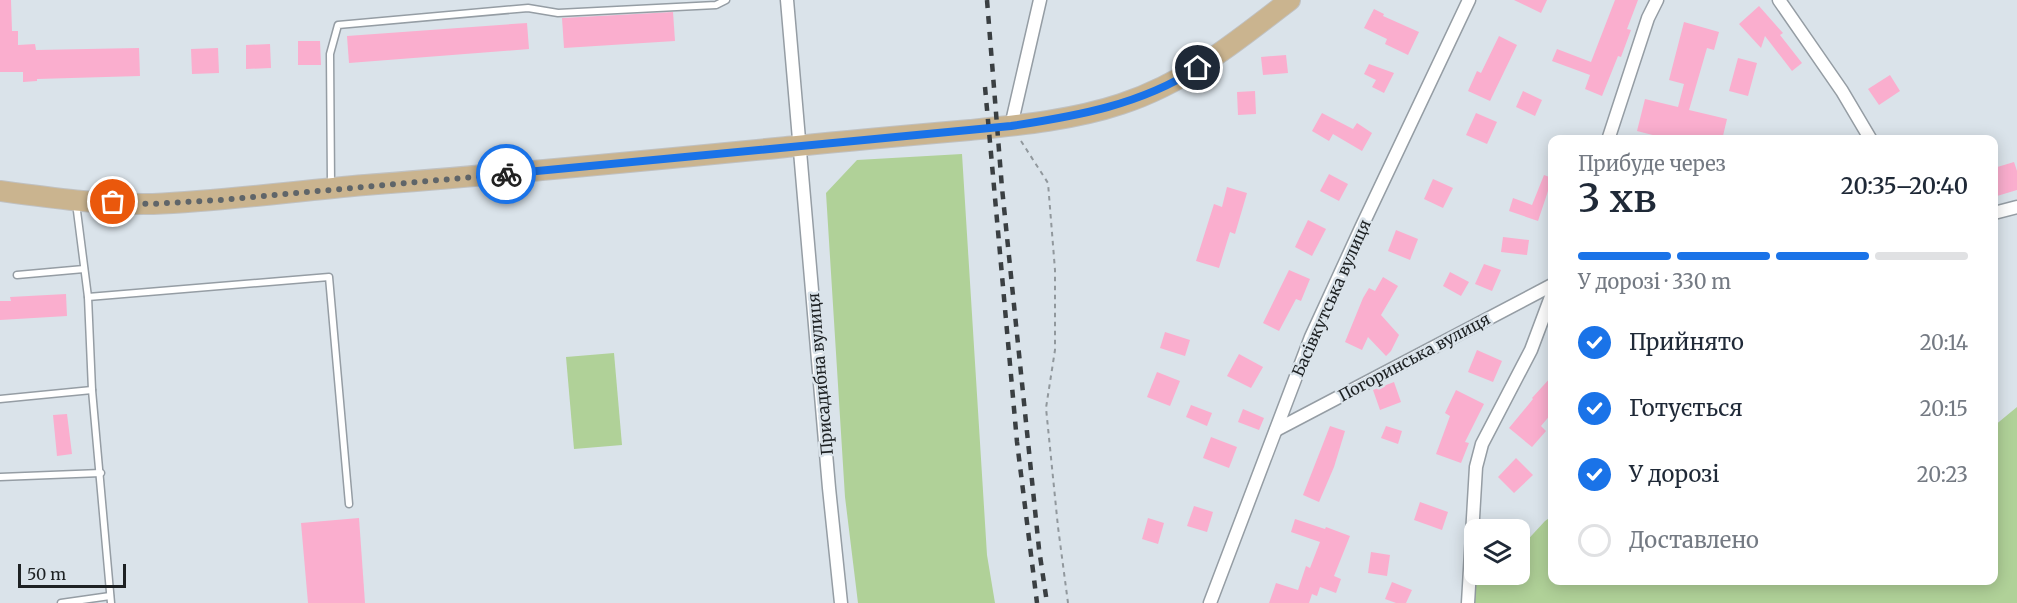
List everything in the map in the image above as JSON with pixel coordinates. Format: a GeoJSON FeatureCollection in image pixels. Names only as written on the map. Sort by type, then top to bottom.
{"type":"FeatureCollection","features":[{"type":"Feature","properties":{"kind":"main road"},"geometry":{"type":"LineString","coordinates":[[0,191],[76,201],[150,204],[220,200],[332,188],[582,168],[1011,126],[1084,114],[1117,106],[1148,94],[1182,78],[1213,58],[1290,0]]}},
{"type":"Feature","properties":{"kind":"street","name":"Присадибна вулиця"},"geometry":{"type":"LineString","coordinates":[[787,0],[829,488],[842,603]]}},
{"type":"Feature","properties":{"kind":"street"},"geometry":{"type":"LineString","coordinates":[[1011,126],[1040,0]]}},
{"type":"Feature","properties":{"kind":"street","name":"Басівкутська вулиця"},"geometry":{"type":"LineString","coordinates":[[1210,603],[1311,337],[1469,0]]}},
{"type":"Feature","properties":{"kind":"street"},"geometry":{"type":"LineString","coordinates":[[1610,135],[1648,18],[1657,0]]}},
{"type":"Feature","properties":{"kind":"street"},"geometry":{"type":"LineString","coordinates":[[1779,0],[1842,91],[1869,135]]}},
{"type":"Feature","properties":{"kind":"street"},"geometry":{"type":"LineString","coordinates":[[1998,212],[2017,207]]}},
{"type":"Feature","properties":{"kind":"street","name":"Погоринська вулиця"},"geometry":{"type":"LineString","coordinates":[[1276,430],[1548,287]]}},
{"type":"Feature","properties":{"kind":"street"},"geometry":{"type":"LineString","coordinates":[[1468,603],[1476,467],[1482,444],[1531,350],[1548,305]]}},
{"type":"Feature","properties":{"kind":"lane"},"geometry":{"type":"LineString","coordinates":[[332,188],[330,54],[338,26],[528,8],[558,13],[716,5],[726,0]]}},
{"type":"Feature","properties":{"kind":"lane"},"geometry":{"type":"LineString","coordinates":[[61,603],[111,599],[92,390],[88,297],[76,201]]}},
{"type":"Feature","properties":{"kind":"lane"},"geometry":{"type":"LineString","coordinates":[[17,275],[84,269]]}},
{"type":"Feature","properties":{"kind":"lane"},"geometry":{"type":"LineString","coordinates":[[88,297],[330,277],[349,504]]}},
{"type":"Feature","properties":{"kind":"lane"},"geometry":{"type":"LineString","coordinates":[[0,399],[92,390]]}},
{"type":"Feature","properties":{"kind":"lane"},"geometry":{"type":"LineString","coordinates":[[0,477],[101,473]]}},
{"type":"Feature","properties":{"kind":"path"},"geometry":{"type":"LineString","coordinates":[[1011,126],[1048,183],[1055,270],[1055,350],[1046,408],[1068,603]]}},
{"type":"Feature","properties":{"kind":"green space"},"geometry":{"type":"Polygon","coordinates":[[[962,154],[987,555],[995,603],[858,603],[845,497],[826,193],[857,160],[962,154]]]}},
{"type":"Feature","properties":{"kind":"green space"},"geometry":{"type":"Polygon","coordinates":[[[614,353],[622,445],[574,449],[566,357],[614,353]]]}},
{"type":"Feature","properties":{"kind":"green space"},"geometry":{"type":"Polygon","coordinates":[[[2017,407],[2017,603],[1475,603],[1473,597],[1475,585],[1530,585],[1530,537],[1548,519],[1548,585],[1998,585],[1998,423],[2017,407]]]}},
{"type":"Feature","properties":{"kind":"building"},"geometry":{"type":"Polygon","coordinates":[[[0,0],[11,0],[12,31],[18,31],[18,45],[35,44],[36,50],[139,48],[140,76],[37,79],[37,81],[23,82],[23,72],[0,72],[0,0]]]}},
{"type":"Feature","properties":{"kind":"building"},"geometry":{"type":"Polygon","coordinates":[[[1514,0],[1547,0],[1541,13],[1514,0]]]}},
{"type":"Feature","properties":{"kind":"building"},"geometry":{"type":"Polygon","coordinates":[[[1615,0],[1638,0],[1627,29],[1631,30],[1621,57],[1618,56],[1602,96],[1585,89],[1590,75],[1552,61],[1557,49],[1591,62],[1615,0]]]}},
{"type":"Feature","properties":{"kind":"building"},"geometry":{"type":"Polygon","coordinates":[[[1759,6],[1783,33],[1780,35],[1802,63],[1792,71],[1765,36],[1761,48],[1739,24],[1759,6]]]}},
{"type":"Feature","properties":{"kind":"building"},"geometry":{"type":"Polygon","coordinates":[[[1374,9],[1384,14],[1383,16],[1419,32],[1408,55],[1385,44],[1387,39],[1364,28],[1374,9]]]}},
{"type":"Feature","properties":{"kind":"building"},"geometry":{"type":"Polygon","coordinates":[[[673,12],[675,41],[564,48],[562,18],[673,12]]]}},
{"type":"Feature","properties":{"kind":"building"},"geometry":{"type":"Polygon","coordinates":[[[1684,22],[1719,32],[1714,50],[1707,48],[1689,110],[1727,119],[1723,135],[1653,135],[1637,131],[1645,99],[1678,107],[1684,84],[1669,80],[1684,22]]]}},
{"type":"Feature","properties":{"kind":"building"},"geometry":{"type":"Polygon","coordinates":[[[527,23],[529,49],[349,63],[347,36],[527,23]]]}},
{"type":"Feature","properties":{"kind":"building"},"geometry":{"type":"Polygon","coordinates":[[[1499,36],[1517,45],[1490,101],[1468,91],[1477,71],[1481,73],[1499,36]]]}},
{"type":"Feature","properties":{"kind":"building"},"geometry":{"type":"Polygon","coordinates":[[[298,41],[320,41],[321,65],[298,65],[298,41]]]}},
{"type":"Feature","properties":{"kind":"building"},"geometry":{"type":"Polygon","coordinates":[[[270,44],[271,68],[246,69],[246,45],[270,44]]]}},
{"type":"Feature","properties":{"kind":"building"},"geometry":{"type":"Polygon","coordinates":[[[218,48],[219,73],[192,74],[191,49],[218,48]]]}},
{"type":"Feature","properties":{"kind":"building"},"geometry":{"type":"Polygon","coordinates":[[[1286,55],[1288,73],[1263,75],[1261,57],[1286,55]]]}},
{"type":"Feature","properties":{"kind":"building"},"geometry":{"type":"Polygon","coordinates":[[[1738,58],[1757,63],[1748,96],[1729,91],[1738,58]]]}},
{"type":"Feature","properties":{"kind":"building"},"geometry":{"type":"Polygon","coordinates":[[[1369,64],[1394,73],[1384,93],[1372,87],[1376,80],[1364,74],[1369,64]]]}},
{"type":"Feature","properties":{"kind":"building"},"geometry":{"type":"Polygon","coordinates":[[[1890,75],[1900,91],[1879,105],[1868,89],[1890,75]]]}},
{"type":"Feature","properties":{"kind":"building"},"geometry":{"type":"Polygon","coordinates":[[[1255,91],[1256,114],[1238,115],[1237,92],[1255,91]]]}},
{"type":"Feature","properties":{"kind":"building"},"geometry":{"type":"Polygon","coordinates":[[[1523,91],[1542,100],[1535,116],[1516,107],[1523,91]]]}},
{"type":"Feature","properties":{"kind":"building"},"geometry":{"type":"Polygon","coordinates":[[[1322,113],[1353,129],[1357,123],[1372,133],[1362,151],[1333,134],[1329,141],[1312,131],[1322,113]]]}},
{"type":"Feature","properties":{"kind":"building"},"geometry":{"type":"Polygon","coordinates":[[[1476,113],[1497,122],[1487,144],[1466,135],[1476,113]]]}},
{"type":"Feature","properties":{"kind":"building"},"geometry":{"type":"Polygon","coordinates":[[[2014,162],[2017,171],[2017,190],[1998,196],[1998,167],[2014,162]]]}},
{"type":"Feature","properties":{"kind":"building"},"geometry":{"type":"Polygon","coordinates":[[[1329,174],[1348,184],[1339,201],[1320,191],[1329,174]]]}},
{"type":"Feature","properties":{"kind":"building"},"geometry":{"type":"Polygon","coordinates":[[[1544,175],[1548,176],[1548,191],[1538,221],[1509,211],[1513,198],[1532,205],[1544,175]]]}},
{"type":"Feature","properties":{"kind":"building"},"geometry":{"type":"Polygon","coordinates":[[[1433,179],[1453,188],[1443,208],[1424,199],[1433,179]]]}},
{"type":"Feature","properties":{"kind":"building"},"geometry":{"type":"Polygon","coordinates":[[[1227,187],[1247,193],[1235,234],[1230,232],[1219,268],[1196,261],[1214,204],[1222,207],[1227,187]]]}},
{"type":"Feature","properties":{"kind":"building"},"geometry":{"type":"Polygon","coordinates":[[[1308,220],[1326,229],[1312,256],[1295,247],[1308,220]]]}},
{"type":"Feature","properties":{"kind":"building"},"geometry":{"type":"Polygon","coordinates":[[[1396,230],[1418,239],[1410,260],[1388,251],[1396,230]]]}},
{"type":"Feature","properties":{"kind":"building"},"geometry":{"type":"Polygon","coordinates":[[[1503,237],[1529,240],[1527,255],[1501,252],[1503,237]]]}},
{"type":"Feature","properties":{"kind":"building"},"geometry":{"type":"Polygon","coordinates":[[[1484,264],[1501,270],[1492,291],[1475,284],[1484,264]]]}},
{"type":"Feature","properties":{"kind":"building"},"geometry":{"type":"Polygon","coordinates":[[[1289,270],[1310,279],[1301,301],[1296,299],[1279,331],[1263,323],[1289,270]]]}},
{"type":"Feature","properties":{"kind":"building"},"geometry":{"type":"Polygon","coordinates":[[[1450,272],[1469,282],[1461,296],[1443,286],[1450,272]]]}},
{"type":"Feature","properties":{"kind":"building"},"geometry":{"type":"Polygon","coordinates":[[[1383,277],[1398,286],[1381,315],[1399,335],[1386,356],[1368,337],[1362,350],[1345,342],[1363,298],[1369,288],[1375,291],[1383,277]]]}},
{"type":"Feature","properties":{"kind":"building"},"geometry":{"type":"Polygon","coordinates":[[[66,294],[67,316],[0,320],[0,301],[11,301],[10,297],[66,294]]]}},
{"type":"Feature","properties":{"kind":"building"},"geometry":{"type":"Polygon","coordinates":[[[1165,332],[1190,340],[1185,356],[1160,348],[1165,332]]]}},
{"type":"Feature","properties":{"kind":"building"},"geometry":{"type":"Polygon","coordinates":[[[1477,350],[1502,361],[1493,382],[1468,372],[1477,350]]]}},
{"type":"Feature","properties":{"kind":"building"},"geometry":{"type":"Polygon","coordinates":[[[1239,354],[1263,367],[1251,388],[1227,376],[1239,354]]]}},
{"type":"Feature","properties":{"kind":"building"},"geometry":{"type":"Polygon","coordinates":[[[1157,372],[1180,381],[1170,406],[1147,397],[1157,372]]]}},
{"type":"Feature","properties":{"kind":"building"},"geometry":{"type":"Polygon","coordinates":[[[1548,380],[1548,418],[1541,426],[1546,431],[1532,447],[1509,428],[1548,380]]]}},
{"type":"Feature","properties":{"kind":"building"},"geometry":{"type":"Polygon","coordinates":[[[1394,382],[1401,402],[1380,410],[1373,390],[1394,382]]]}},
{"type":"Feature","properties":{"kind":"building"},"geometry":{"type":"Polygon","coordinates":[[[1456,390],[1484,404],[1465,442],[1469,443],[1461,463],[1436,454],[1450,416],[1445,413],[1456,390]]]}},
{"type":"Feature","properties":{"kind":"building"},"geometry":{"type":"Polygon","coordinates":[[[1191,405],[1212,413],[1207,426],[1186,417],[1191,405]]]}},
{"type":"Feature","properties":{"kind":"building"},"geometry":{"type":"Polygon","coordinates":[[[1243,409],[1264,418],[1259,430],[1238,422],[1243,409]]]}},
{"type":"Feature","properties":{"kind":"building"},"geometry":{"type":"Polygon","coordinates":[[[67,414],[72,454],[57,456],[53,415],[67,414]]]}},
{"type":"Feature","properties":{"kind":"building"},"geometry":{"type":"Polygon","coordinates":[[[1330,426],[1345,431],[1334,467],[1319,502],[1303,495],[1330,426]]]}},
{"type":"Feature","properties":{"kind":"building"},"geometry":{"type":"Polygon","coordinates":[[[1386,426],[1402,431],[1398,444],[1381,438],[1386,426]]]}},
{"type":"Feature","properties":{"kind":"building"},"geometry":{"type":"Polygon","coordinates":[[[1211,437],[1237,447],[1229,468],[1203,458],[1211,437]]]}},
{"type":"Feature","properties":{"kind":"building"},"geometry":{"type":"Polygon","coordinates":[[[1516,458],[1533,475],[1514,493],[1498,477],[1516,458]]]}},
{"type":"Feature","properties":{"kind":"building"},"geometry":{"type":"Polygon","coordinates":[[[1420,502],[1448,512],[1442,530],[1414,520],[1420,502]]]}},
{"type":"Feature","properties":{"kind":"building"},"geometry":{"type":"Polygon","coordinates":[[[1194,506],[1213,512],[1207,532],[1187,526],[1194,506]]]}},
{"type":"Feature","properties":{"kind":"building"},"geometry":{"type":"Polygon","coordinates":[[[359,518],[365,603],[308,603],[301,523],[359,518]]]}},
{"type":"Feature","properties":{"kind":"building"},"geometry":{"type":"Polygon","coordinates":[[[1148,518],[1164,523],[1158,544],[1142,539],[1148,518]]]}},
{"type":"Feature","properties":{"kind":"building"},"geometry":{"type":"Polygon","coordinates":[[[1295,519],[1350,536],[1334,576],[1341,579],[1336,593],[1320,587],[1317,596],[1312,594],[1309,603],[1269,603],[1276,583],[1298,590],[1306,566],[1310,568],[1320,542],[1291,532],[1295,519]]]}},
{"type":"Feature","properties":{"kind":"building"},"geometry":{"type":"Polygon","coordinates":[[[1371,552],[1390,555],[1387,576],[1368,573],[1371,552]]]}},
{"type":"Feature","properties":{"kind":"building"},"geometry":{"type":"Polygon","coordinates":[[[1392,582],[1412,590],[1406,603],[1396,603],[1385,599],[1392,582]]]}},
{"type":"Feature","properties":{"kind":"railway"},"geometry":{"type":"LineString","coordinates":[[987,0],[1002,188],[1039,549],[1047,603]]}},
{"type":"Feature","properties":{"kind":"railway"},"geometry":{"type":"LineString","coordinates":[[985,87],[1017,442],[1037,603]]}},
{"type":"Feature","properties":{"kind":"way so far"},"geometry":{"type":"LineString","coordinates":[[113,202],[150,204],[220,200],[332,188],[506,174]]}},
{"type":"Feature","properties":{"kind":"route"},"geometry":{"type":"LineString","coordinates":[[506,174],[1011,126],[1117,106],[1148,94],[1198,68]]}}]}
